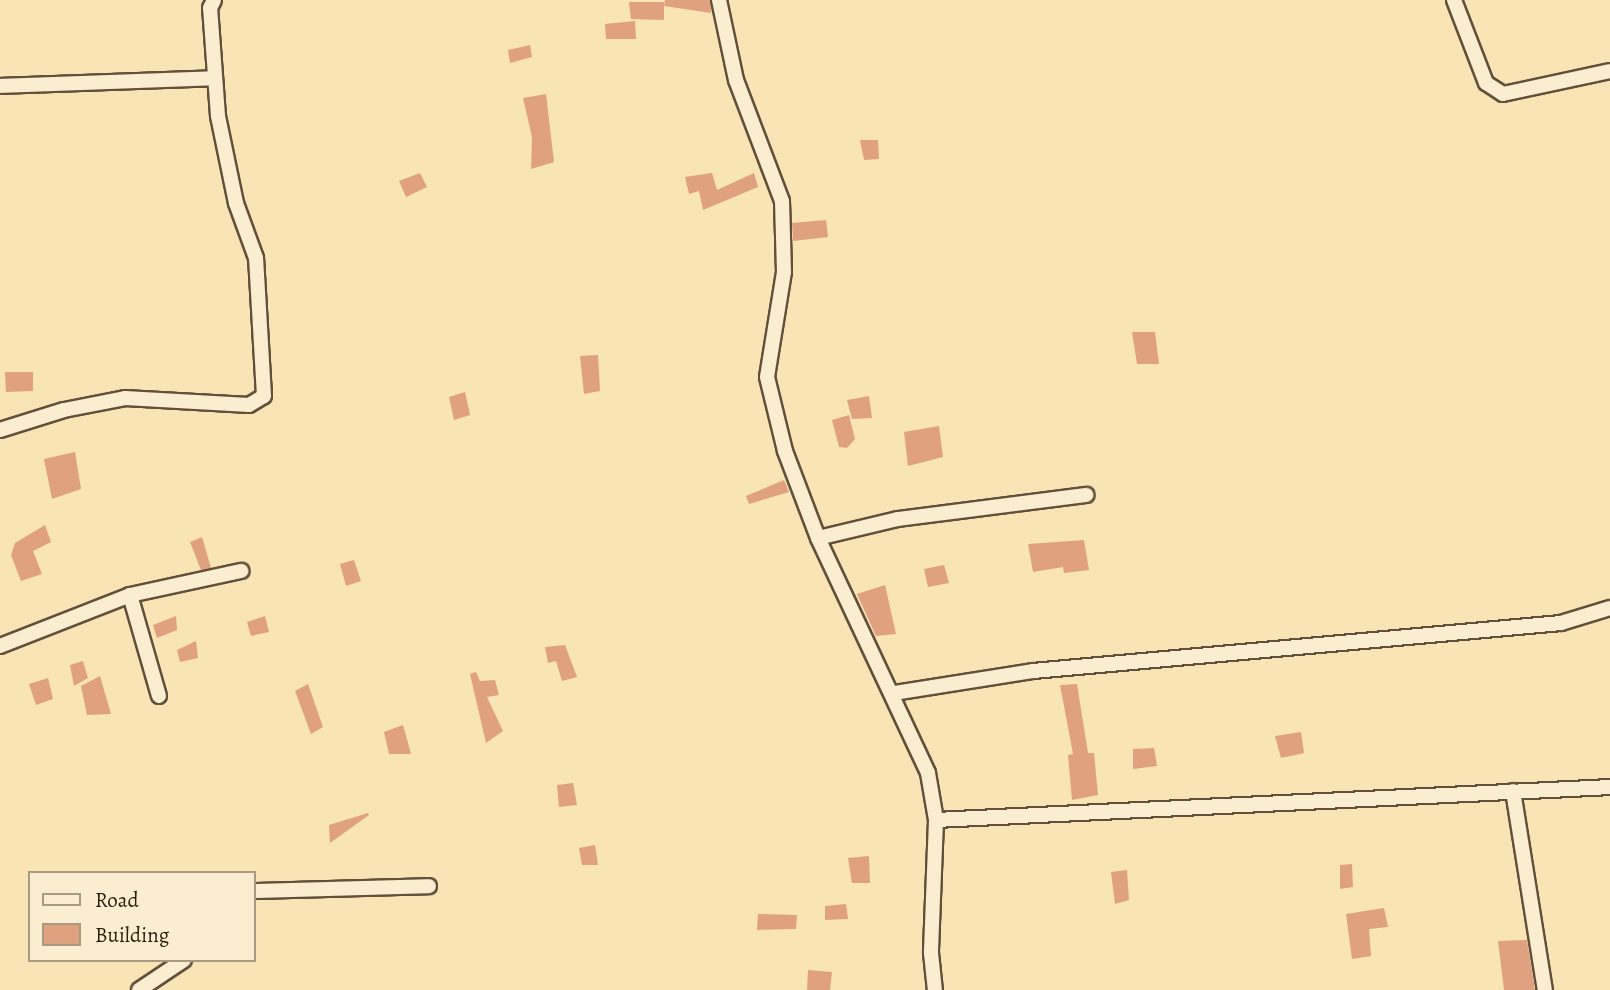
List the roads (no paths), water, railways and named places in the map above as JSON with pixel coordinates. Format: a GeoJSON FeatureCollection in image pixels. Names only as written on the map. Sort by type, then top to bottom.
{"type":"FeatureCollection","features":[{"type":"Feature","properties":{"kind":"street"},"geometry":{"type":"LineString","coordinates":[[0,430],[64,410],[125,398],[249,405],[264,396],[256,258],[236,202],[214,78],[210,8],[214,0]]}},
{"type":"Feature","properties":{"kind":"street"},"geometry":{"type":"LineString","coordinates":[[719,0],[736,80],[782,201],[784,272],[767,377],[785,451],[818,538],[894,693],[928,774],[936,820],[932,953],[935,990]]}},
{"type":"Feature","properties":{"kind":"street"},"geometry":{"type":"LineString","coordinates":[[1454,0],[1486,83],[1503,94],[1610,71]]}},
{"type":"Feature","properties":{"kind":"street"},"geometry":{"type":"LineString","coordinates":[[0,86],[214,78]]}},
{"type":"Feature","properties":{"kind":"street"},"geometry":{"type":"LineString","coordinates":[[818,538],[898,519],[1086,495]]}},
{"type":"Feature","properties":{"kind":"street"},"geometry":{"type":"LineString","coordinates":[[0,646],[130,595],[241,571]]}},
{"type":"Feature","properties":{"kind":"street"},"geometry":{"type":"LineString","coordinates":[[130,595],[159,696]]}},
{"type":"Feature","properties":{"kind":"street"},"geometry":{"type":"LineString","coordinates":[[894,693],[1034,671],[1561,623],[1610,608]]}},
{"type":"Feature","properties":{"kind":"street"},"geometry":{"type":"LineString","coordinates":[[936,820],[1610,787]]}},
{"type":"Feature","properties":{"kind":"street"},"geometry":{"type":"LineString","coordinates":[[1513,791],[1545,990]]}},
{"type":"Feature","properties":{"kind":"street"},"geometry":{"type":"LineString","coordinates":[[256,891],[429,886]]}},
{"type":"Feature","properties":{"kind":"street"},"geometry":{"type":"LineString","coordinates":[[139,990],[181,962]]}}]}
